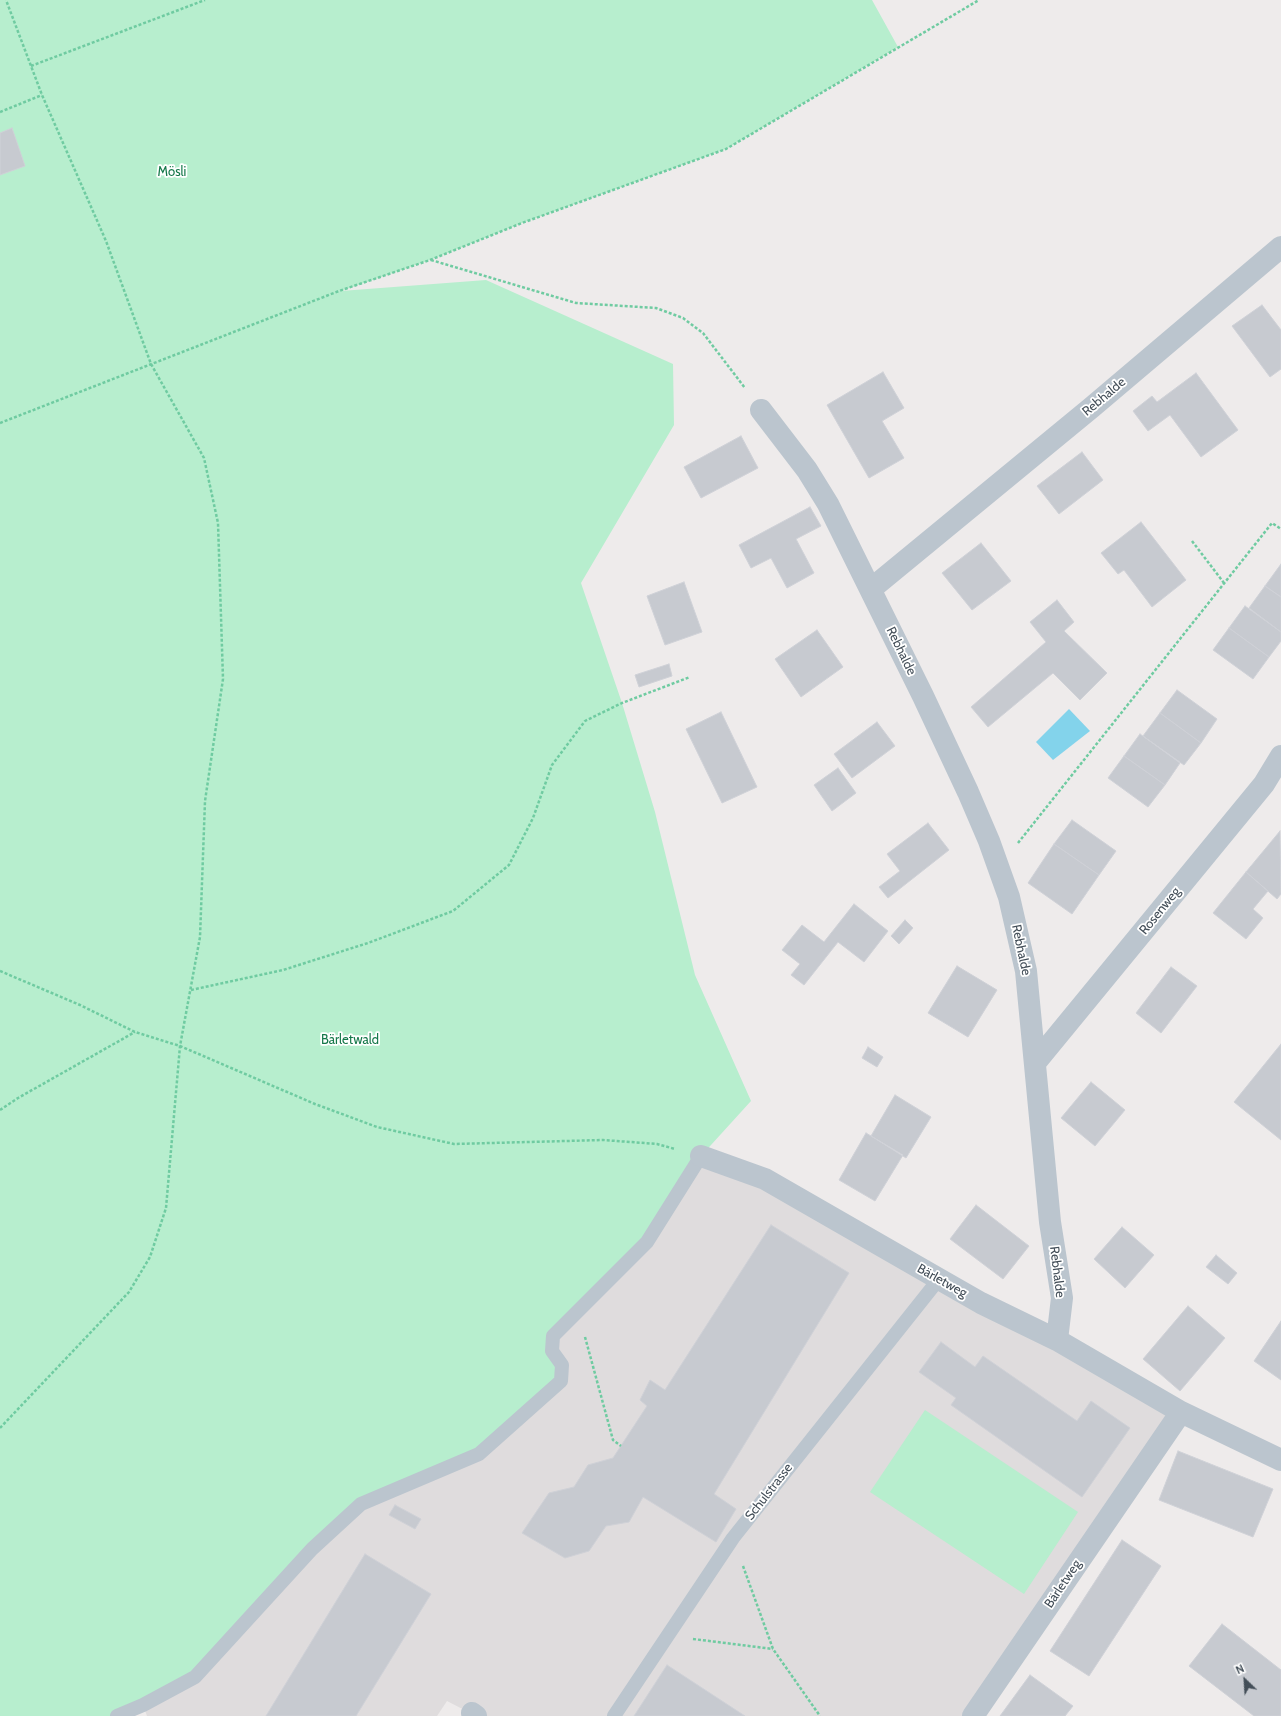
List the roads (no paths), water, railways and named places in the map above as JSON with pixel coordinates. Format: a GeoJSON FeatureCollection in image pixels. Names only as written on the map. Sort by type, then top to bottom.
{"type":"FeatureCollection","features":[{"type":"Feature","properties":{"kind":"street","name":"Rebhalde"},"geometry":{"type":"LineString","coordinates":[[871,590],[1281,248]]}},
{"type":"Feature","properties":{"kind":"street","name":"Rebhalde"},"geometry":{"type":"LineString","coordinates":[[762,410],[807,470],[828,504],[968,792],[989,841],[1009,897],[1026,971],[1050,1222],[1062,1298],[1057,1340]]}},
{"type":"Feature","properties":{"kind":"street","name":"Rosenweg"},"geometry":{"type":"LineString","coordinates":[[1035,1063],[1264,784],[1281,756]]}},
{"type":"Feature","properties":{"kind":"street","name":"Bärletweg"},"geometry":{"type":"LineString","coordinates":[[701,1156],[765,1179],[938,1279],[981,1303],[1057,1340],[1181,1412],[1281,1460]]}},
{"type":"Feature","properties":{"kind":"street","name":"Bärletweg"},"geometry":{"type":"LineString","coordinates":[[973,1716],[1181,1412]]}},
{"type":"Feature","properties":{"kind":"lane"},"geometry":{"type":"LineString","coordinates":[[117,1716],[143,1705],[195,1677],[312,1549],[362,1504],[479,1454],[561,1381],[562,1365],[552,1351],[553,1336],[647,1242],[701,1156]]}},
{"type":"Feature","properties":{"kind":"lane","name":"Schulstrasse"},"geometry":{"type":"LineString","coordinates":[[614,1716],[666,1635],[705,1582],[733,1538],[938,1279]]}},
{"type":"Feature","properties":{"kind":"water"},"geometry":{"type":"Polygon","coordinates":[[[1069,709],[1090,731],[1053,760],[1036,742],[1069,709]]]}},
{"type":"Feature","properties":{"kind":"park label","name":"Mösli"},"geometry":{"type":"Point","coordinates":[172,172]}},
{"type":"Feature","properties":{"kind":"park label","name":"Bärletwald"},"geometry":{"type":"Point","coordinates":[350,1040]}}]}
